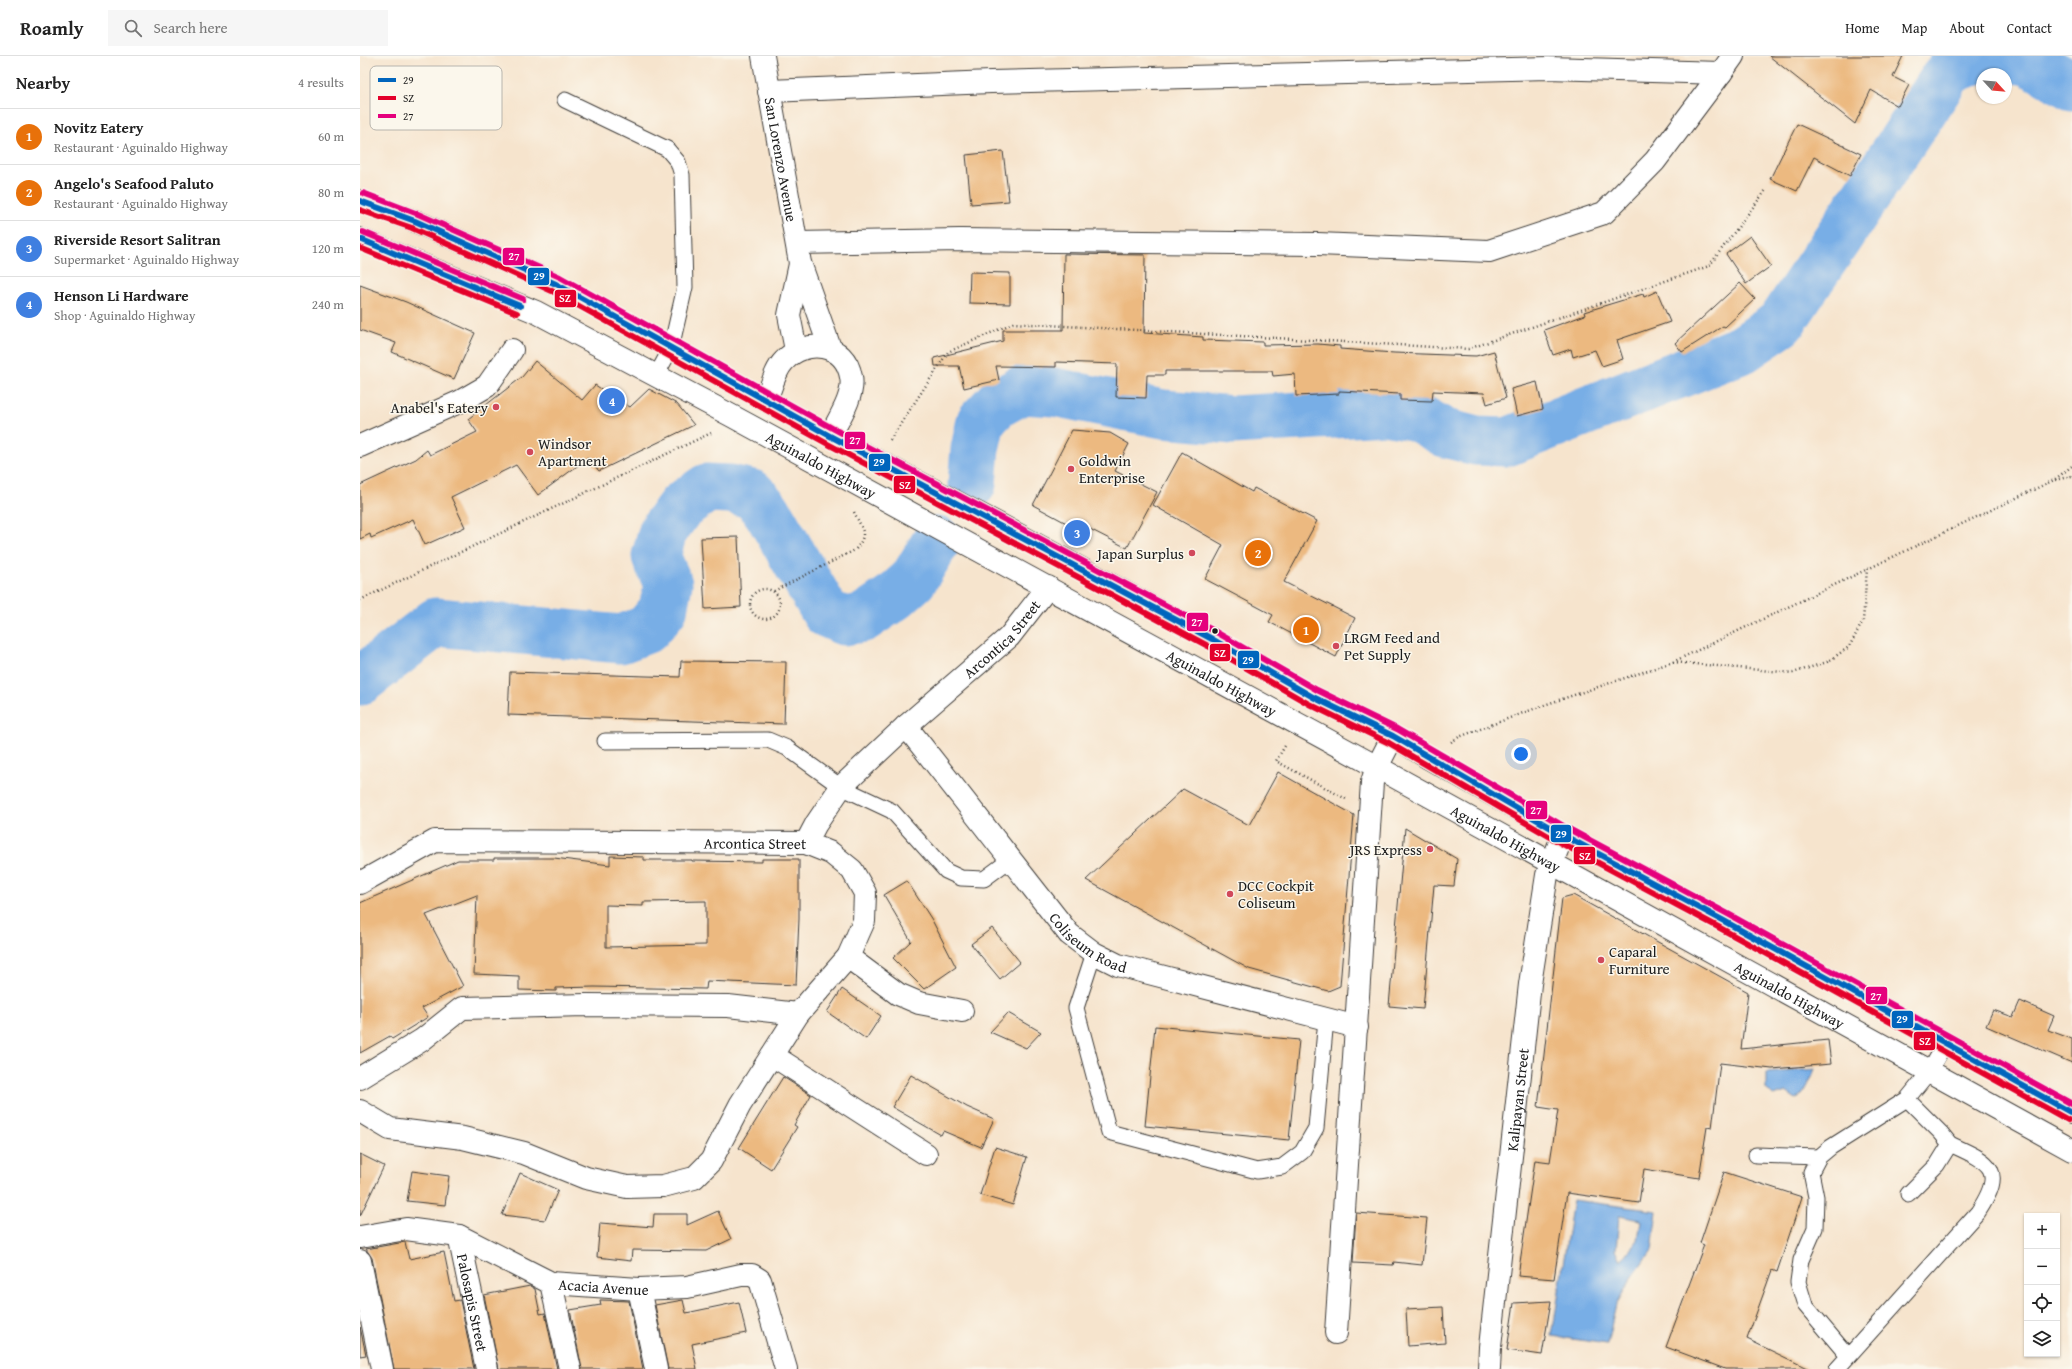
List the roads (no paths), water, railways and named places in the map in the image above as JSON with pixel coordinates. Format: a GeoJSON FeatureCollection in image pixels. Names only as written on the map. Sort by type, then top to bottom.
{"type":"FeatureCollection","features":[{"type":"Feature","properties":{"kind":"main road","name":"San Lorenzo Avenue"},"geometry":{"type":"LineString","coordinates":[[763,56],[799,253],[830,348],[845,361],[852,378],[848,400],[830,436]]}},
{"type":"Feature","properties":{"kind":"main road"},"geometry":{"type":"LineString","coordinates":[[769,91],[991,82],[1727,64]]}},
{"type":"Feature","properties":{"kind":"main road"},"geometry":{"type":"LineString","coordinates":[[799,253],[960,240],[1302,244],[1488,251],[1604,213],[1655,162],[1727,64]]}},
{"type":"Feature","properties":{"kind":"main road","name":"Aguinaldo Highway"},"geometry":{"type":"LineString","coordinates":[[360,201],[415,221],[556,284],[830,436],[925,485],[1212,639],[1313,697],[1393,736],[1563,835],[1724,921],[2072,1113]]}},
{"type":"Feature","properties":{"kind":"main road","name":"Aguinaldo Highway"},"geometry":{"type":"LineString","coordinates":[[360,238],[536,312],[985,552],[2072,1150]]}},
{"type":"Feature","properties":{"kind":"main road","name":"San Lorenzo Avenue"},"geometry":{"type":"LineString","coordinates":[[796,350],[789,315],[799,253]]}},
{"type":"Feature","properties":{"kind":"main road"},"geometry":{"type":"LineString","coordinates":[[766,400],[782,362],[796,350],[813,345],[830,348]]}},
{"type":"Feature","properties":{"kind":"main road"},"geometry":{"type":"LineString","coordinates":[[360,446],[461,401],[487,386],[512,350]]}},
{"type":"Feature","properties":{"kind":"main road","name":"Arcontica Street"},"geometry":{"type":"LineString","coordinates":[[360,883],[435,841],[806,843],[816,824],[841,787],[906,726],[1009,637],[1048,587]]}},
{"type":"Feature","properties":{"kind":"main road","name":"Coliseum Road"},"geometry":{"type":"LineString","coordinates":[[906,726],[1069,934],[1094,953],[1118,965],[1357,1027]]}},
{"type":"Feature","properties":{"kind":"main road"},"geometry":{"type":"LineString","coordinates":[[1336,1333],[1372,782],[1377,767],[1393,736]]}},
{"type":"Feature","properties":{"kind":"main road","name":"Kalipayan Street"},"geometry":{"type":"LineString","coordinates":[[1489,1369],[1490,1347],[1530,984],[1547,875],[1563,835]]}},
{"type":"Feature","properties":{"kind":"main road"},"geometry":{"type":"LineString","coordinates":[[360,1111],[390,1129],[463,1138],[524,1153],[586,1178],[627,1186],[664,1186],[694,1178],[711,1160],[740,1105],[798,1014],[848,957],[864,921],[864,893],[852,870],[831,853],[806,843]]}},
{"type":"Feature","properties":{"kind":"main road"},"geometry":{"type":"LineString","coordinates":[[848,957],[898,994],[919,1004],[962,1011]]}},
{"type":"Feature","properties":{"kind":"main road"},"geometry":{"type":"LineString","coordinates":[[360,1078],[422,1040],[462,1008],[586,1005],[728,1006],[798,1014]]}},
{"type":"Feature","properties":{"kind":"main road"},"geometry":{"type":"LineString","coordinates":[[772,1055],[926,1154]]}},
{"type":"Feature","properties":{"kind":"main road","name":"Acacia Avenue"},"geometry":{"type":"LineString","coordinates":[[360,1237],[406,1229],[459,1236],[551,1283],[638,1289],[687,1287],[741,1275],[752,1275],[760,1280],[786,1369]]}},
{"type":"Feature","properties":{"kind":"main road","name":"Palosapis Street"},"geometry":{"type":"LineString","coordinates":[[459,1236],[487,1369]]}},
{"type":"Feature","properties":{"kind":"main road"},"geometry":{"type":"LineString","coordinates":[[360,1261],[382,1369]]}},
{"type":"Feature","properties":{"kind":"main road"},"geometry":{"type":"LineString","coordinates":[[551,1283],[570,1369]]}},
{"type":"Feature","properties":{"kind":"main road"},"geometry":{"type":"LineString","coordinates":[[638,1289],[656,1369]]}},
{"type":"Feature","properties":{"kind":"lane"},"geometry":{"type":"LineString","coordinates":[[566,100],[667,149],[678,162],[682,175],[685,287],[671,348],[656,376]]}},
{"type":"Feature","properties":{"kind":"lane"},"geometry":{"type":"LineString","coordinates":[[605,741],[768,740],[787,748],[841,787],[892,811],[946,871],[961,878],[984,879],[1011,859]]}},
{"type":"Feature","properties":{"kind":"lane"},"geometry":{"type":"LineString","coordinates":[[1094,953],[1076,1008],[1109,1132],[1256,1171],[1282,1167],[1302,1152],[1316,1128],[1326,1018]]}},
{"type":"Feature","properties":{"kind":"lane"},"geometry":{"type":"LineString","coordinates":[[1848,1356],[1805,1305],[1798,1282],[1802,1260],[1815,1228],[1816,1197],[1812,1172],[1819,1157],[1831,1147],[1907,1099],[1929,1072],[1946,1044]]}},
{"type":"Feature","properties":{"kind":"lane"},"geometry":{"type":"LineString","coordinates":[[1837,1369],[1978,1212],[1988,1196],[1992,1175],[1988,1165],[1978,1157],[1950,1144],[1942,1133],[1907,1099]]}},
{"type":"Feature","properties":{"kind":"lane"},"geometry":{"type":"LineString","coordinates":[[1908,1194],[1937,1165],[1950,1144]]}},
{"type":"Feature","properties":{"kind":"lane"},"geometry":{"type":"LineString","coordinates":[[1756,1155],[1819,1157]]}},
{"type":"Feature","properties":{"kind":"water"},"geometry":{"type":"Polygon","coordinates":[[[1815,1069],[1810,1082],[1799,1098],[1796,1099],[1786,1092],[1773,1096],[1766,1089],[1766,1073],[1815,1069]]]}},
{"type":"Feature","properties":{"kind":"water"},"geometry":{"type":"Polygon","coordinates":[[[1573,1200],[1657,1211],[1652,1250],[1629,1282],[1616,1305],[1607,1344],[1552,1336],[1573,1200]],[[1619,1216],[1616,1250],[1621,1261],[1638,1240],[1641,1220],[1619,1216]]]}},
{"type":"Feature","properties":{"kind":"waterway"},"geometry":{"type":"LineString","coordinates":[[972,484],[975,449],[981,421],[997,404],[1022,390],[1054,392],[1163,414],[1233,420],[1385,411],[1417,417],[1445,433],[1476,441],[1507,442],[1743,349],[1781,323],[1950,70],[1985,56]]}},
{"type":"Feature","properties":{"kind":"waterway"},"geometry":{"type":"LineString","coordinates":[[1995,56],[2028,61],[2072,86]]}},
{"type":"Feature","properties":{"kind":"waterway"},"geometry":{"type":"LineString","coordinates":[[360,681],[436,622],[621,639],[647,629],[663,610],[668,584],[656,556],[663,531],[681,506],[707,488],[730,489],[752,494],[767,511],[826,613],[844,621],[863,618],[894,597],[913,580],[937,540]]}},
{"type":"Feature","properties":{"kind":"place","name":"Henson Li Hardware"},"geometry":{"type":"Point","coordinates":[612,401]}},
{"type":"Feature","properties":{"kind":"place","name":"Anabel's Eatery"},"geometry":{"type":"Point","coordinates":[496,407]}},
{"type":"Feature","properties":{"kind":"place","name":"Windsor Apartment"},"geometry":{"type":"Point","coordinates":[530,452]}},
{"type":"Feature","properties":{"kind":"place","name":"Goldwin Enterprise"},"geometry":{"type":"Point","coordinates":[1071,469]}},
{"type":"Feature","properties":{"kind":"place","name":"Riverside Resort Salitran"},"geometry":{"type":"Point","coordinates":[1077,533]}},
{"type":"Feature","properties":{"kind":"place","name":"Japan Surplus"},"geometry":{"type":"Point","coordinates":[1192,553]}},
{"type":"Feature","properties":{"kind":"place","name":"Angelo's Seafood Paluto"},"geometry":{"type":"Point","coordinates":[1258,553]}},
{"type":"Feature","properties":{"kind":"place","name":"Novitz Eatery"},"geometry":{"type":"Point","coordinates":[1306,630]}},
{"type":"Feature","properties":{"kind":"place","name":"LRGM Feed and Pet Supply"},"geometry":{"type":"Point","coordinates":[1336,646]}},
{"type":"Feature","properties":{"kind":"place","name":"JRS Express"},"geometry":{"type":"Point","coordinates":[1430,849]}},
{"type":"Feature","properties":{"kind":"place","name":"DCC Cockpit Coliseum"},"geometry":{"type":"Point","coordinates":[1230,894]}},
{"type":"Feature","properties":{"kind":"place","name":"Caparal Furniture"},"geometry":{"type":"Point","coordinates":[1601,960]}}]}
